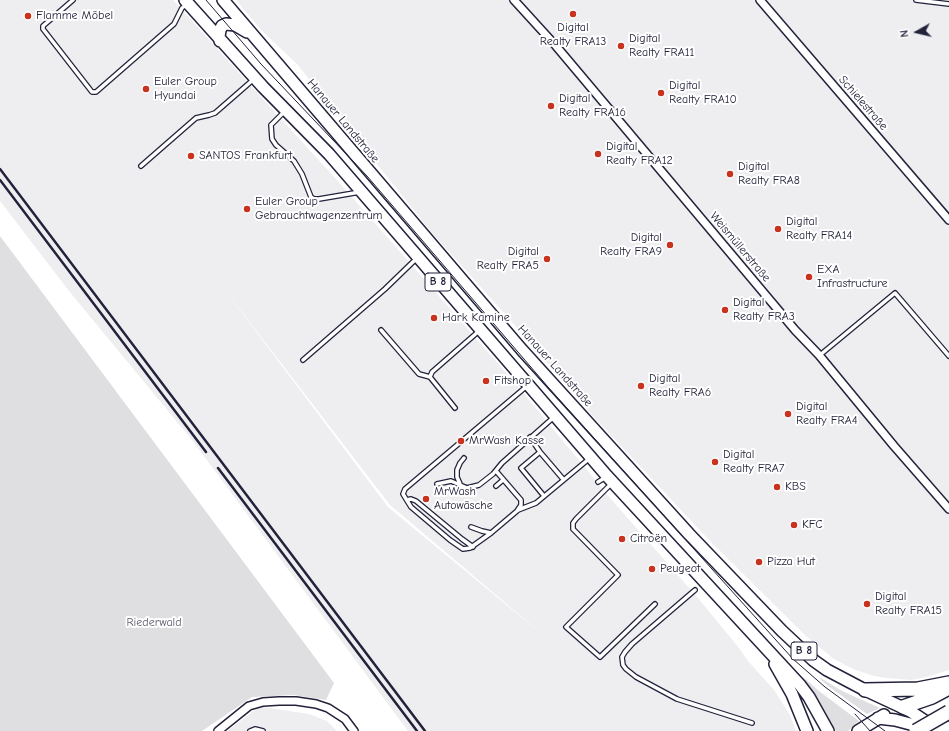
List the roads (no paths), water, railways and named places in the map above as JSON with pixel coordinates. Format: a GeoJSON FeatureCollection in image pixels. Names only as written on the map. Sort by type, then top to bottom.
{"type":"FeatureCollection","features":[{"type":"Feature","properties":{"kind":"highway"},"geometry":{"type":"LineString","coordinates":[[865,690],[918,689],[949,684]]}},
{"type":"Feature","properties":{"kind":"highway"},"geometry":{"type":"LineString","coordinates":[[903,707],[932,697],[949,688]]}},
{"type":"Feature","properties":{"kind":"highway"},"geometry":{"type":"LineString","coordinates":[[916,731],[949,712]]}},
{"type":"Feature","properties":{"kind":"highway"},"geometry":{"type":"LineString","coordinates":[[943,731],[949,728]]}},
{"type":"Feature","properties":{"kind":"main road","name":"Hanauer Landstraße"},"geometry":{"type":"LineString","coordinates":[[223,0],[503,328],[689,534],[782,631],[813,660],[832,673],[903,707]]}},
{"type":"Feature","properties":{"kind":"main road","name":"B 8"},"geometry":{"type":"LineString","coordinates":[[187,2],[220,41],[329,154],[417,258],[591,457],[606,480],[800,685],[828,731]]}},
{"type":"Feature","properties":{"kind":"main road"},"geometry":{"type":"LineString","coordinates":[[220,41],[220,30],[222,26],[228,23],[239,27],[257,40]]}},
{"type":"Feature","properties":{"kind":"main road"},"geometry":{"type":"LineString","coordinates":[[768,651],[792,694],[807,731]]}},
{"type":"Feature","properties":{"kind":"main road","name":"B 8"},"geometry":{"type":"LineString","coordinates":[[903,707],[918,715],[936,731]]}},
{"type":"Feature","properties":{"kind":"main road"},"geometry":{"type":"LineString","coordinates":[[858,731],[878,718],[903,707]]}},
{"type":"Feature","properties":{"kind":"main road"},"geometry":{"type":"LineString","coordinates":[[866,731],[878,718]]}},
{"type":"Feature","properties":{"kind":"main road"},"geometry":{"type":"LineString","coordinates":[[878,718],[901,721],[930,731]]}},
{"type":"Feature","properties":{"kind":"street","name":"Weismüllerstraße"},"geometry":{"type":"LineString","coordinates":[[514,0],[556,46],[795,330],[819,355],[894,446],[949,509]]}},
{"type":"Feature","properties":{"kind":"street","name":"Schielestraße"},"geometry":{"type":"LineString","coordinates":[[760,0],[949,220]]}},
{"type":"Feature","properties":{"kind":"street"},"geometry":{"type":"LineString","coordinates":[[218,731],[249,706],[263,702],[279,701],[296,701],[316,704],[328,708],[345,719],[354,731]]}},
{"type":"Feature","properties":{"kind":"lane"},"geometry":{"type":"LineString","coordinates":[[73,0],[43,26],[43,29],[92,92],[96,92],[174,24],[182,8],[187,2]]}},
{"type":"Feature","properties":{"kind":"lane"},"geometry":{"type":"LineString","coordinates":[[916,0],[949,4]]}},
{"type":"Feature","properties":{"kind":"lane"},"geometry":{"type":"LineString","coordinates":[[141,166],[196,118],[215,113],[255,78]]}},
{"type":"Feature","properties":{"kind":"lane"},"geometry":{"type":"LineString","coordinates":[[286,110],[271,125],[272,139],[276,145],[294,161],[302,174],[310,197],[319,199],[361,192]]}},
{"type":"Feature","properties":{"kind":"lane"},"geometry":{"type":"LineString","coordinates":[[303,360],[385,289],[417,258]]}},
{"type":"Feature","properties":{"kind":"lane"},"geometry":{"type":"LineString","coordinates":[[819,355],[895,293],[949,356]]}},
{"type":"Feature","properties":{"kind":"lane"},"geometry":{"type":"LineString","coordinates":[[381,330],[419,374],[430,378],[455,408]]}},
{"type":"Feature","properties":{"kind":"lane"},"geometry":{"type":"LineString","coordinates":[[430,378],[432,372],[480,330]]}},
{"type":"Feature","properties":{"kind":"lane"},"geometry":{"type":"LineString","coordinates":[[496,471],[521,500],[521,505],[491,533],[473,547],[463,549],[458,546],[411,507],[404,494],[405,489],[528,386]]}},
{"type":"Feature","properties":{"kind":"lane"},"geometry":{"type":"LineString","coordinates":[[437,484],[450,482],[460,484],[467,488],[475,487],[496,471],[502,463],[555,416]]}},
{"type":"Feature","properties":{"kind":"lane"},"geometry":{"type":"LineString","coordinates":[[530,437],[540,452],[563,479]]}},
{"type":"Feature","properties":{"kind":"lane"},"geometry":{"type":"LineString","coordinates":[[540,452],[521,468],[544,496]]}},
{"type":"Feature","properties":{"kind":"lane"},"geometry":{"type":"LineString","coordinates":[[517,510],[531,506],[591,457]]}},
{"type":"Feature","properties":{"kind":"lane"},"geometry":{"type":"LineString","coordinates":[[460,484],[457,477],[457,470],[464,458]]}},
{"type":"Feature","properties":{"kind":"lane"},"geometry":{"type":"LineString","coordinates":[[496,486],[503,480]]}},
{"type":"Feature","properties":{"kind":"lane"},"geometry":{"type":"LineString","coordinates":[[606,480],[573,523],[573,529],[618,575],[566,628],[600,657],[655,604]]}},
{"type":"Feature","properties":{"kind":"lane"},"geometry":{"type":"LineString","coordinates":[[407,500],[411,499],[416,501],[473,547]]}},
{"type":"Feature","properties":{"kind":"lane"},"geometry":{"type":"LineString","coordinates":[[471,527],[491,533]]}},
{"type":"Feature","properties":{"kind":"lane"},"geometry":{"type":"LineString","coordinates":[[695,590],[632,644],[622,657],[623,664],[626,669],[636,677],[677,699],[752,723]]}},
{"type":"Feature","properties":{"kind":"lane"},"geometry":{"type":"LineString","coordinates":[[250,731],[258,728],[263,731]]}},
{"type":"Feature","properties":{"kind":"tram line"},"geometry":{"type":"LineString","coordinates":[[206,0],[261,64],[367,176],[548,387],[793,659],[825,687],[885,731]]}},
{"type":"Feature","properties":{"kind":"tram line"},"geometry":{"type":"LineString","coordinates":[[855,714],[870,731]]}},
{"type":"Feature","properties":{"kind":"railway"},"geometry":{"type":"LineString","coordinates":[[0,169],[425,731]]}},
{"type":"Feature","properties":{"kind":"railway"},"geometry":{"type":"LineString","coordinates":[[0,180],[206,452]]}},
{"type":"Feature","properties":{"kind":"railway"},"geometry":{"type":"LineString","coordinates":[[218,468],[417,731]]}},
{"type":"Feature","properties":{"kind":"place","name":"Digital Realty FRA13"},"geometry":{"type":"Point","coordinates":[573,14]}},
{"type":"Feature","properties":{"kind":"place","name":"Flamme Möbel"},"geometry":{"type":"Point","coordinates":[28,16]}},
{"type":"Feature","properties":{"kind":"place","name":"Digital Realty FRA11"},"geometry":{"type":"Point","coordinates":[621,46]}},
{"type":"Feature","properties":{"kind":"place","name":"Euler Group Hyundai"},"geometry":{"type":"Point","coordinates":[146,89]}},
{"type":"Feature","properties":{"kind":"place","name":"Digital Realty FRA10"},"geometry":{"type":"Point","coordinates":[661,93]}},
{"type":"Feature","properties":{"kind":"place","name":"Digital Realty FRA16"},"geometry":{"type":"Point","coordinates":[551,106]}},
{"type":"Feature","properties":{"kind":"place","name":"Digital Realty FRA12"},"geometry":{"type":"Point","coordinates":[598,154]}},
{"type":"Feature","properties":{"kind":"place","name":"SANTOS Frankfurt"},"geometry":{"type":"Point","coordinates":[191,156]}},
{"type":"Feature","properties":{"kind":"place","name":"Digital Realty FRA8"},"geometry":{"type":"Point","coordinates":[730,174]}},
{"type":"Feature","properties":{"kind":"place","name":"Euler Group Gebrauchtwagenzentrum"},"geometry":{"type":"Point","coordinates":[247,209]}},
{"type":"Feature","properties":{"kind":"place","name":"Digital Realty FRA14"},"geometry":{"type":"Point","coordinates":[778,229]}},
{"type":"Feature","properties":{"kind":"place","name":"Digital Realty FRA9"},"geometry":{"type":"Point","coordinates":[670,245]}},
{"type":"Feature","properties":{"kind":"place","name":"Digital Realty FRA5"},"geometry":{"type":"Point","coordinates":[547,259]}},
{"type":"Feature","properties":{"kind":"place","name":"EXA Infrastructure"},"geometry":{"type":"Point","coordinates":[809,277]}},
{"type":"Feature","properties":{"kind":"place","name":"Digital Realty FRA3"},"geometry":{"type":"Point","coordinates":[725,310]}},
{"type":"Feature","properties":{"kind":"place","name":"Hark Kamine"},"geometry":{"type":"Point","coordinates":[434,318]}},
{"type":"Feature","properties":{"kind":"place","name":"Fitshop"},"geometry":{"type":"Point","coordinates":[486,381]}},
{"type":"Feature","properties":{"kind":"place","name":"Digital Realty FRA6"},"geometry":{"type":"Point","coordinates":[641,386]}},
{"type":"Feature","properties":{"kind":"place","name":"Digital Realty FRA4"},"geometry":{"type":"Point","coordinates":[788,414]}},
{"type":"Feature","properties":{"kind":"place","name":"MrWash Kasse"},"geometry":{"type":"Point","coordinates":[461,441]}},
{"type":"Feature","properties":{"kind":"place","name":"Digital Realty FRA7"},"geometry":{"type":"Point","coordinates":[715,462]}},
{"type":"Feature","properties":{"kind":"place","name":"KBS"},"geometry":{"type":"Point","coordinates":[777,487]}},
{"type":"Feature","properties":{"kind":"place","name":"MrWash Autowäsche"},"geometry":{"type":"Point","coordinates":[426,499]}},
{"type":"Feature","properties":{"kind":"place","name":"KFC"},"geometry":{"type":"Point","coordinates":[794,525]}},
{"type":"Feature","properties":{"kind":"place","name":"Citroën"},"geometry":{"type":"Point","coordinates":[622,539]}},
{"type":"Feature","properties":{"kind":"place","name":"Pizza Hut"},"geometry":{"type":"Point","coordinates":[759,562]}},
{"type":"Feature","properties":{"kind":"place","name":"Peugeot"},"geometry":{"type":"Point","coordinates":[652,569]}},
{"type":"Feature","properties":{"kind":"place","name":"Digital Realty FRA15"},"geometry":{"type":"Point","coordinates":[867,604]}},
{"type":"Feature","properties":{"kind":"park label","name":"Riederwald"},"geometry":{"type":"Point","coordinates":[154,623]}}]}
